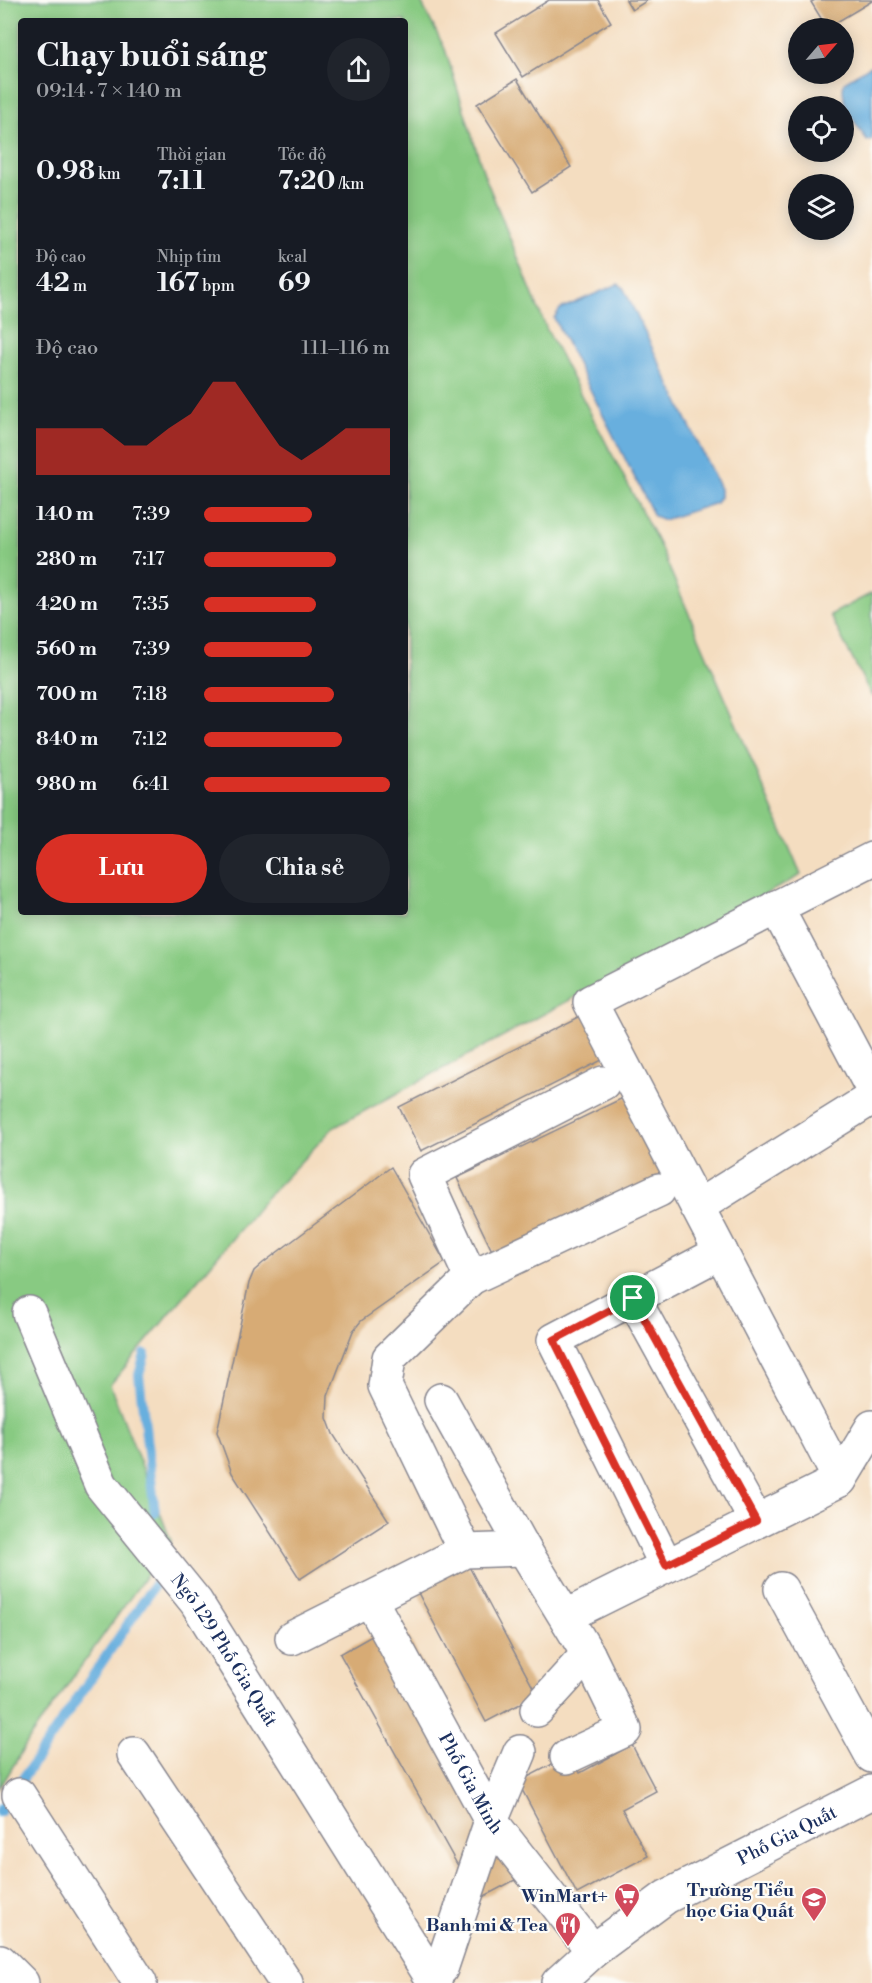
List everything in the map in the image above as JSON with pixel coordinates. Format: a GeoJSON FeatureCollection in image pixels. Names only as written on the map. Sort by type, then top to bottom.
{"type":"FeatureCollection","features":[{"type":"Feature","properties":{"kind":"street"},"geometry":{"type":"LineString","coordinates":[[840,1480],[590,1002],[872,859]]}},
{"type":"Feature","properties":{"kind":"street"},"geometry":{"type":"LineString","coordinates":[[776,907],[872,1088]]}},
{"type":"Feature","properties":{"kind":"street"},"geometry":{"type":"LineString","coordinates":[[471,1278],[424,1175],[603,1083]]}},
{"type":"Feature","properties":{"kind":"street"},"geometry":{"type":"LineString","coordinates":[[697,1207],[872,1098]]}},
{"type":"Feature","properties":{"kind":"street"},"geometry":{"type":"LineString","coordinates":[[465,1551],[385,1386],[389,1358],[471,1278],[659,1190]]}},
{"type":"Feature","properties":{"kind":"street"},"geometry":{"type":"LineString","coordinates":[[666,1565],[554,1340],[721,1252]]}},
{"type":"Feature","properties":{"kind":"street"},"geometry":{"type":"LineString","coordinates":[[633,1298],[756,1521]]}},
{"type":"Feature","properties":{"kind":"street","name":"Ngõ 129 Phố Gia Quất"},"geometry":{"type":"LineString","coordinates":[[29,1313],[101,1485],[196,1602],[433,1979]]}},
{"type":"Feature","properties":{"kind":"street"},"geometry":{"type":"LineString","coordinates":[[441,1400],[524,1548],[588,1654],[625,1730],[567,1757]]}},
{"type":"Feature","properties":{"kind":"street"},"geometry":{"type":"LineString","coordinates":[[566,1616],[840,1480],[872,1428]]}},
{"type":"Feature","properties":{"kind":"street"},"geometry":{"type":"LineString","coordinates":[[292,1638],[465,1551],[524,1548]]}},
{"type":"Feature","properties":{"kind":"street"},"geometry":{"type":"LineString","coordinates":[[781,1588],[872,1756]]}},
{"type":"Feature","properties":{"kind":"street","name":"Phố Gia Minh"},"geometry":{"type":"LineString","coordinates":[[370,1599],[491,1821],[593,1952]]}},
{"type":"Feature","properties":{"kind":"street"},"geometry":{"type":"LineString","coordinates":[[537,1710],[588,1654]]}},
{"type":"Feature","properties":{"kind":"street"},"geometry":{"type":"LineString","coordinates":[[433,1979],[441,1969],[491,1821],[520,1752]]}},
{"type":"Feature","properties":{"kind":"street"},"geometry":{"type":"LineString","coordinates":[[134,1754],[286,1983]]}},
{"type":"Feature","properties":{"kind":"street","name":"Phố Gia Quất"},"geometry":{"type":"LineString","coordinates":[[558,1983],[593,1952],[666,1897],[872,1792]]}},
{"type":"Feature","properties":{"kind":"street"},"geometry":{"type":"LineString","coordinates":[[19,1795],[140,1983]]}},
{"type":"Feature","properties":{"kind":"street"},"geometry":{"type":"LineString","coordinates":[[0,1961],[22,1983]]}},
{"type":"Feature","properties":{"kind":"green space"},"geometry":{"type":"Polygon","coordinates":[[[0,0],[420,0],[445,49],[484,174],[547,330],[659,544],[801,875],[333,1128],[267,1197],[110,1385],[171,1541],[31,1736],[0,1788],[0,0]]]}},
{"type":"Feature","properties":{"kind":"green space"},"geometry":{"type":"Polygon","coordinates":[[[872,593],[872,697],[830,615],[872,593]]]}},
{"type":"Feature","properties":{"kind":"water"},"geometry":{"type":"Polygon","coordinates":[[[872,65],[872,140],[867,141],[854,120],[854,96],[844,96],[844,84],[854,84],[854,76],[872,65]]]}},
{"type":"Feature","properties":{"kind":"water"},"geometry":{"type":"Polygon","coordinates":[[[618,284],[623,287],[720,489],[720,497],[716,503],[664,520],[654,516],[554,318],[560,309],[618,284]]]}},
{"type":"Feature","properties":{"kind":"building"},"geometry":{"type":"Polygon","coordinates":[[[549,0],[598,0],[611,22],[523,77],[496,33],[549,0]]]}},
{"type":"Feature","properties":{"kind":"building"},"geometry":{"type":"Polygon","coordinates":[[[626,0],[648,0],[632,10],[626,0]]]}},
{"type":"Feature","properties":{"kind":"building"},"geometry":{"type":"Polygon","coordinates":[[[815,0],[872,0],[844,18],[821,18],[811,2],[815,0]]]}},
{"type":"Feature","properties":{"kind":"building"},"geometry":{"type":"Polygon","coordinates":[[[517,79],[571,167],[532,192],[477,104],[517,79]]]}},
{"type":"Feature","properties":{"kind":"building"},"geometry":{"type":"Polygon","coordinates":[[[584,1014],[606,1058],[421,1151],[399,1107],[584,1014]]]}},
{"type":"Feature","properties":{"kind":"building"},"geometry":{"type":"Polygon","coordinates":[[[627,1096],[666,1178],[496,1259],[457,1178],[627,1096]]]}},
{"type":"Feature","properties":{"kind":"building"},"geometry":{"type":"Polygon","coordinates":[[[391,1167],[445,1262],[361,1321],[353,1331],[328,1396],[327,1418],[333,1434],[389,1521],[300,1579],[232,1473],[217,1432],[249,1283],[254,1271],[263,1263],[391,1167]]]}},
{"type":"Feature","properties":{"kind":"building"},"geometry":{"type":"Polygon","coordinates":[[[466,1561],[537,1695],[486,1722],[415,1587],[466,1561]]]}},
{"type":"Feature","properties":{"kind":"building"},"geometry":{"type":"Polygon","coordinates":[[[400,1620],[528,1873],[477,1900],[340,1654],[400,1620]]]}},
{"type":"Feature","properties":{"kind":"building"},"geometry":{"type":"Polygon","coordinates":[[[632,1745],[656,1791],[622,1809],[648,1856],[577,1894],[518,1782],[570,1755],[580,1773],[632,1745]]]}},
{"type":"Feature","properties":{"kind":"waterway"},"geometry":{"type":"LineString","coordinates":[[145,1354],[139,1375],[155,1513]]}},
{"type":"Feature","properties":{"kind":"waterway"},"geometry":{"type":"LineString","coordinates":[[0,1812],[160,1577]]}},
{"type":"Feature","properties":{"kind":"place","name":"WinMart+"},"geometry":{"type":"Point","coordinates":[627,1919]}},
{"type":"Feature","properties":{"kind":"place","name":"Trường Tiểu học Gia Quất"},"geometry":{"type":"Point","coordinates":[814,1923]}},
{"type":"Feature","properties":{"kind":"place","name":"Banh mi & Tea"},"geometry":{"type":"Point","coordinates":[568,1948]}},
{"type":"Feature","properties":{"kind":"route"},"geometry":{"type":"LineString","coordinates":[[633,1298],[756,1521],[666,1565],[554,1340],[633,1298]]}}]}
